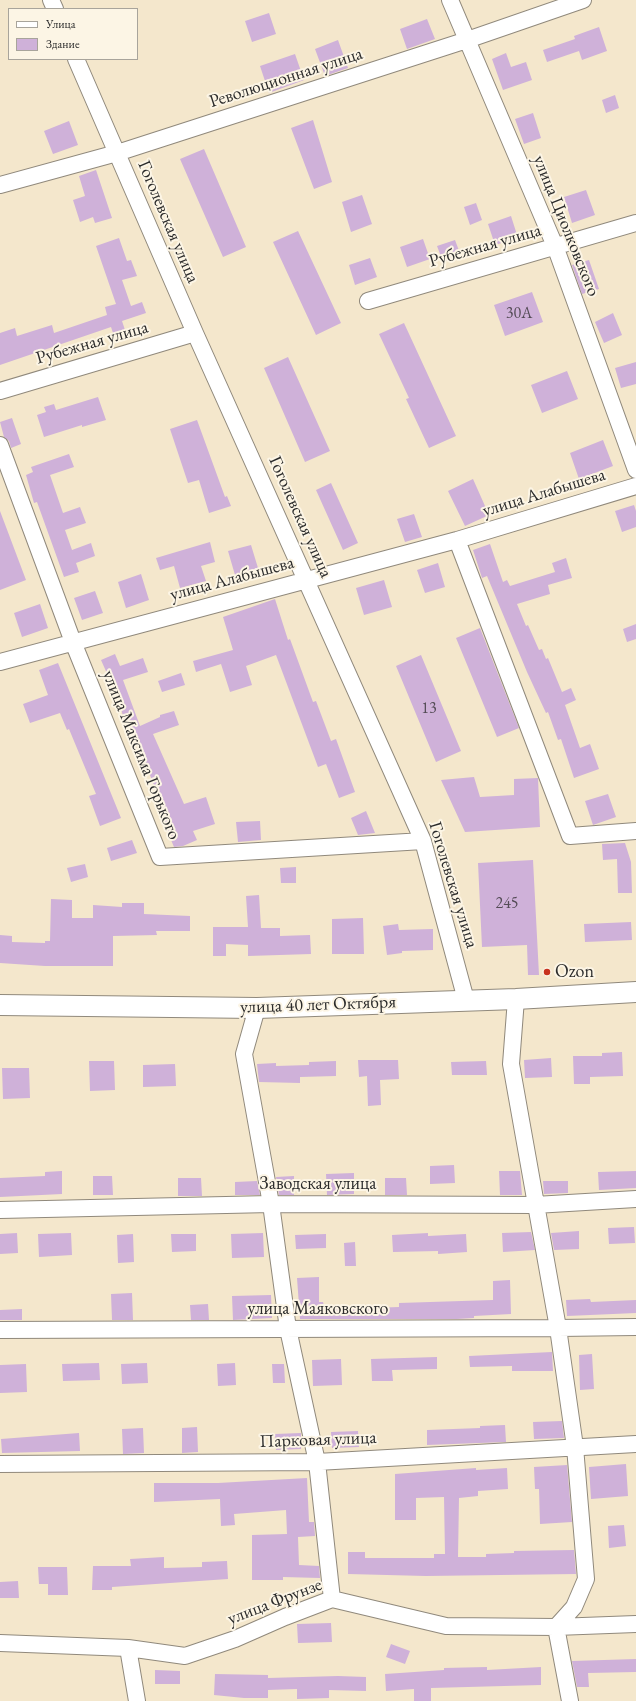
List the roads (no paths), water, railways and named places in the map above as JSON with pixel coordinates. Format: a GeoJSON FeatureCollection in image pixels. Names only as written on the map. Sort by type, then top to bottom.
{"type":"FeatureCollection","features":[{"type":"Feature","properties":{"kind":"street","name":"улица Циолковского"},"geometry":{"type":"LineString","coordinates":[[450,0],[555,246],[636,470]]}},
{"type":"Feature","properties":{"kind":"street","name":"Революционная улица"},"geometry":{"type":"LineString","coordinates":[[0,185],[117,153],[467,40],[583,0]]}},
{"type":"Feature","properties":{"kind":"street","name":"Гоголевская улица"},"geometry":{"type":"LineString","coordinates":[[76,60],[195,333],[423,841],[466,1000]]}},
{"type":"Feature","properties":{"kind":"street","name":"Рубежная улица"},"geometry":{"type":"LineString","coordinates":[[368,301],[555,246],[636,224]]}},
{"type":"Feature","properties":{"kind":"street","name":"Рубежная улица"},"geometry":{"type":"LineString","coordinates":[[0,391],[195,333]]}},
{"type":"Feature","properties":{"kind":"street","name":"улица Максима Горького"},"geometry":{"type":"LineString","coordinates":[[0,444],[73,642],[160,857],[423,841]]}},
{"type":"Feature","properties":{"kind":"street","name":"улица Алабышева"},"geometry":{"type":"LineString","coordinates":[[0,662],[457,540],[636,486]]}},
{"type":"Feature","properties":{"kind":"street"},"geometry":{"type":"LineString","coordinates":[[457,540],[570,836],[636,831]]}},
{"type":"Feature","properties":{"kind":"street","name":"улица 40 лет Октября"},"geometry":{"type":"LineString","coordinates":[[0,1005],[257,1008],[516,999],[636,992]]}},
{"type":"Feature","properties":{"kind":"street"},"geometry":{"type":"LineString","coordinates":[[516,999],[511,1064],[558,1328],[575,1447],[586,1579],[574,1607],[556,1627],[570,1701]]}},
{"type":"Feature","properties":{"kind":"street"},"geometry":{"type":"LineString","coordinates":[[257,1008],[244,1054],[271,1204],[288,1330],[317,1462],[332,1599]]}},
{"type":"Feature","properties":{"kind":"street","name":"Заводская улица"},"geometry":{"type":"LineString","coordinates":[[0,1210],[271,1204],[535,1205],[636,1199]]}},
{"type":"Feature","properties":{"kind":"street","name":"улица Маяковского"},"geometry":{"type":"LineString","coordinates":[[0,1330],[288,1330],[636,1326]]}},
{"type":"Feature","properties":{"kind":"street","name":"Парковая улица"},"geometry":{"type":"LineString","coordinates":[[0,1464],[317,1462],[636,1444]]}},
{"type":"Feature","properties":{"kind":"street","name":"улица Фрунзе"},"geometry":{"type":"LineString","coordinates":[[0,1643],[128,1648],[185,1656],[236,1639],[285,1617],[332,1599],[446,1626],[556,1627],[636,1624]]}},
{"type":"Feature","properties":{"kind":"street"},"geometry":{"type":"LineString","coordinates":[[128,1648],[137,1701]]}},
{"type":"Feature","properties":{"kind":"place","name":"Ozon"},"geometry":{"type":"Point","coordinates":[547,972]}}]}
